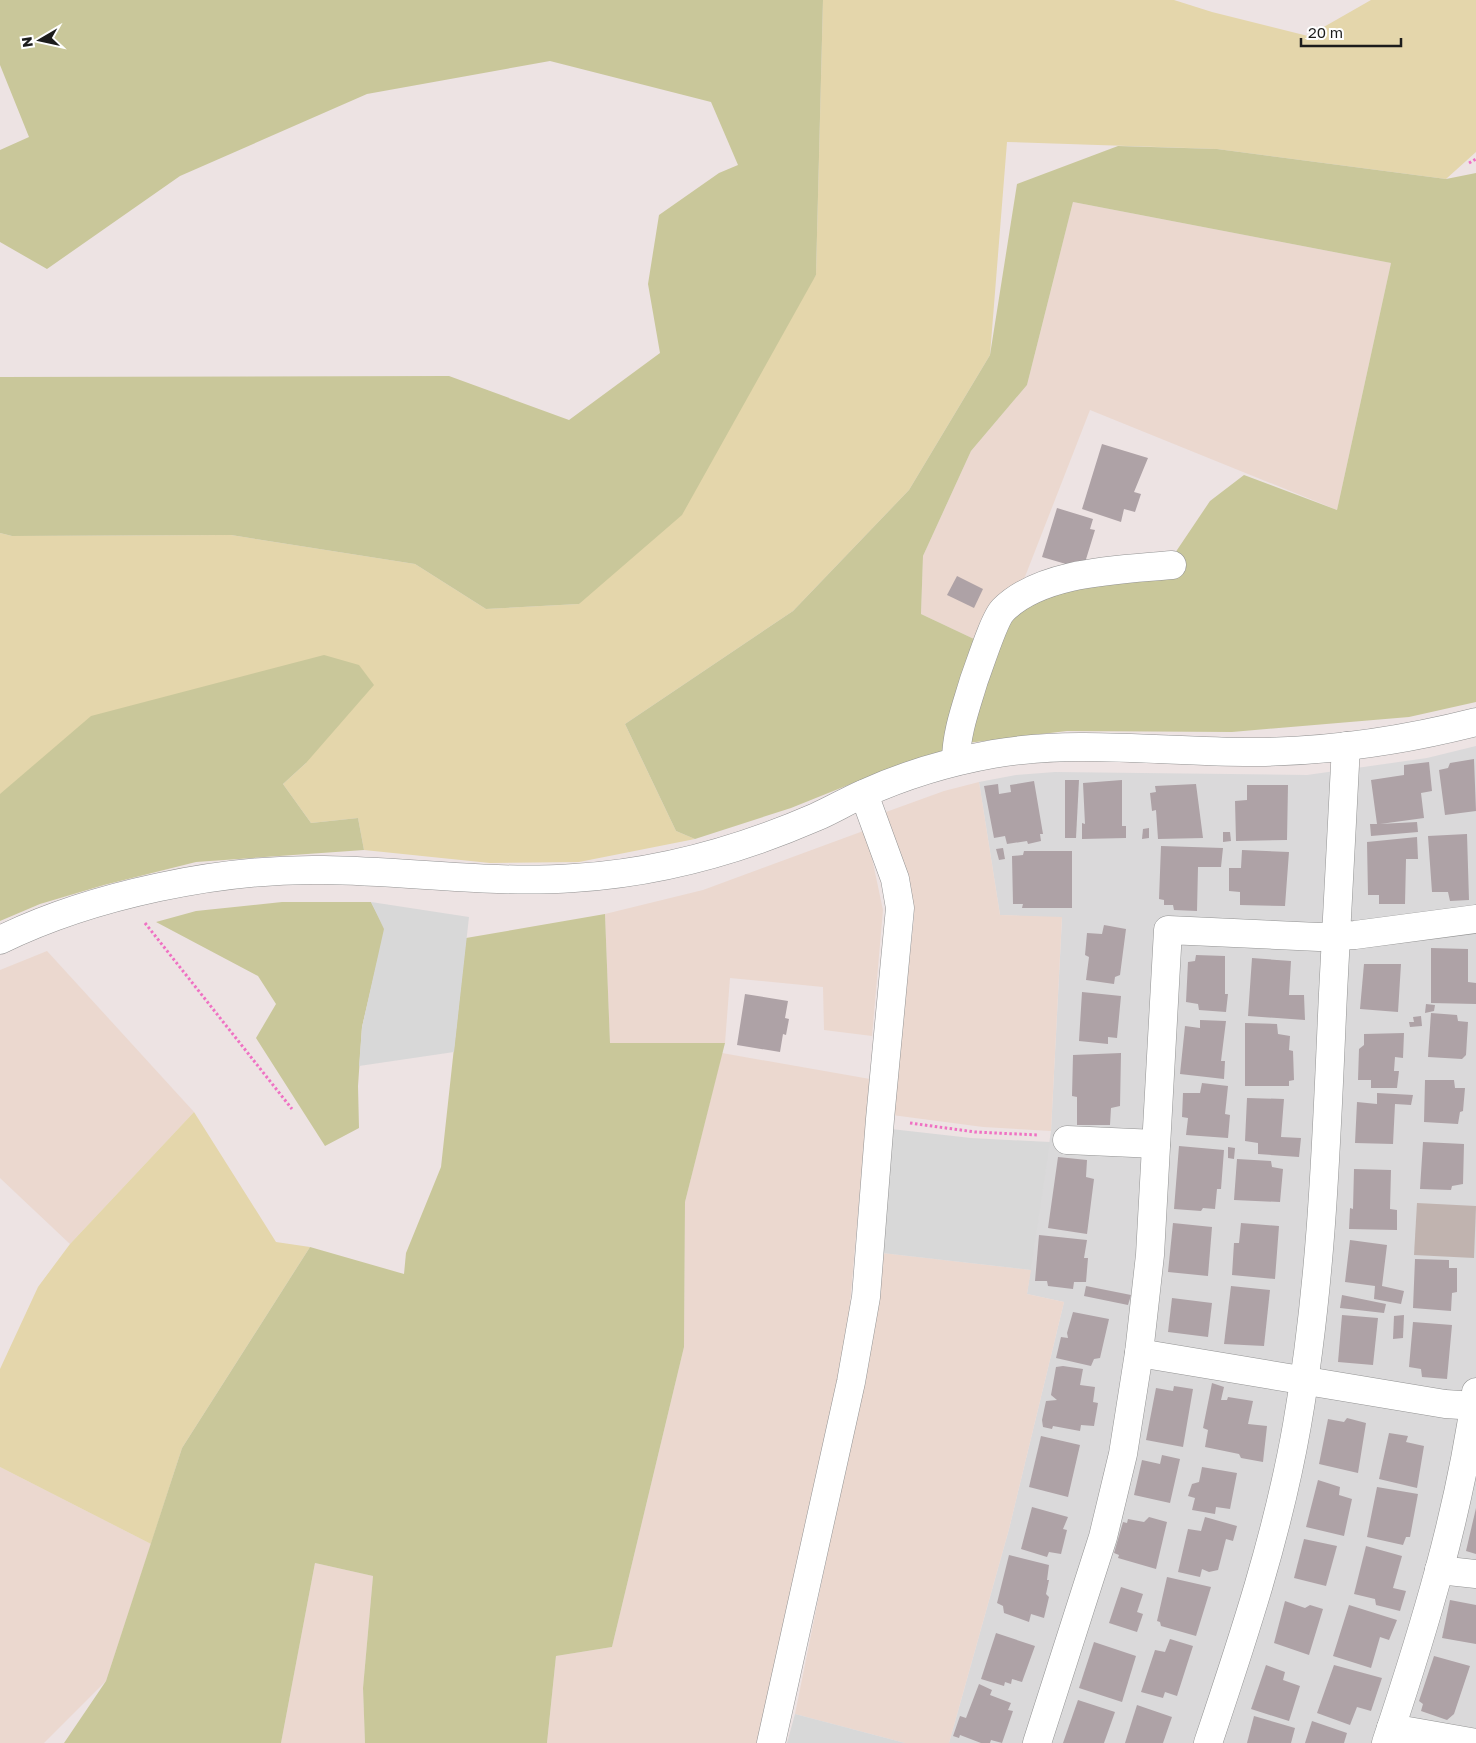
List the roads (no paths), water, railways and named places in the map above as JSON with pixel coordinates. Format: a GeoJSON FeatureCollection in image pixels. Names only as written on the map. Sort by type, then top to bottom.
{"type":"FeatureCollection","features":[{"type":"Feature","properties":{"kind":"street"},"geometry":{"type":"LineString","coordinates":[[956,761],[956,740],[978,667],[1001,612],[1020,597],[1051,583],[1092,573],[1172,565]]}},
{"type":"Feature","properties":{"kind":"street"},"geometry":{"type":"LineString","coordinates":[[0,940],[22,929],[126,896],[186,883],[260,873],[323,870],[513,881],[576,878],[639,870],[733,848],[817,816],[923,770],[956,761],[1038,748],[1260,752],[1346,746],[1392,740],[1476,722]]}},
{"type":"Feature","properties":{"kind":"street"},"geometry":{"type":"LineString","coordinates":[[1208,1743],[1248,1623],[1271,1541],[1287,1478],[1304,1380],[1322,1231],[1335,937],[1346,746]]}},
{"type":"Feature","properties":{"kind":"street"},"geometry":{"type":"LineString","coordinates":[[771,1743],[848,1391],[866,1297],[880,1119],[900,908],[895,879],[864,794]]}},
{"type":"Feature","properties":{"kind":"street"},"geometry":{"type":"LineString","coordinates":[[1037,1743],[1103,1536],[1123,1454],[1139,1353],[1150,1255],[1168,930],[1335,937],[1476,919]]}},
{"type":"Feature","properties":{"kind":"street"},"geometry":{"type":"LineString","coordinates":[[1067,1140],[1156,1144]]}},
{"type":"Feature","properties":{"kind":"street"},"geometry":{"type":"LineString","coordinates":[[1139,1353],[1445,1404],[1475,1401],[1461,1481],[1440,1570],[1416,1653],[1389,1735],[1476,1743]]}},
{"type":"Feature","properties":{"kind":"street"},"geometry":{"type":"LineString","coordinates":[[1440,1570],[1476,1574]]}}]}
